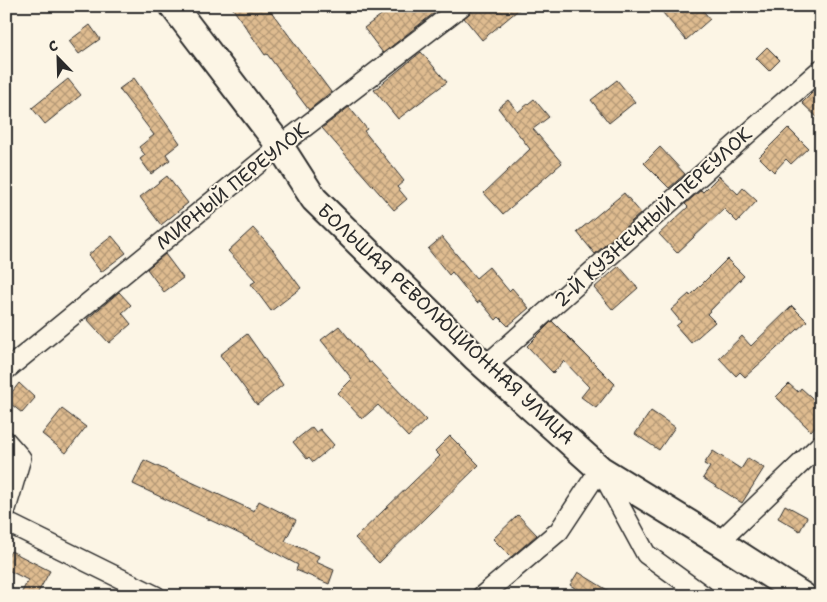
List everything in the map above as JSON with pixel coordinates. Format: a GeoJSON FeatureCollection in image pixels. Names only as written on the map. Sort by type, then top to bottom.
{"type":"FeatureCollection","features":[{"type":"Feature","properties":{"kind":"street","name":"БОЛЬШАЯ РЕВОЛЮЦИОННАЯ УЛИЦА"},"geometry":{"type":"LineString","coordinates":[[173,6],[280,146],[314,199],[485,366],[600,469],[719,542],[802,596]]}},
{"type":"Feature","properties":{"kind":"street","name":"МИРНЫЙ ПЕРЕУЛОК"},"geometry":{"type":"LineString","coordinates":[[6,370],[280,146],[462,6]]}},
{"type":"Feature","properties":{"kind":"street","name":"2-Й КУЗНЕЧНЫЙ ПЕРЕУЛОК"},"geometry":{"type":"LineString","coordinates":[[485,366],[821,69]]}},
{"type":"Feature","properties":{"kind":"street"},"geometry":{"type":"LineString","coordinates":[[6,441],[21,458],[6,509]]}},
{"type":"Feature","properties":{"kind":"street"},"geometry":{"type":"LineString","coordinates":[[719,542],[821,444]]}},
{"type":"Feature","properties":{"kind":"street","name":"БОЛЬШАЯ РЕВОЛЮЦИОННАЯ УЛИЦА"},"geometry":{"type":"LineString","coordinates":[[600,469],[646,554],[704,596]]}},
{"type":"Feature","properties":{"kind":"street"},"geometry":{"type":"LineString","coordinates":[[482,596],[559,531],[600,469]]}},
{"type":"Feature","properties":{"kind":"street"},"geometry":{"type":"LineString","coordinates":[[6,522],[156,596]]}},
{"type":"Feature","properties":{"kind":"building"},"geometry":{"type":"Polygon","coordinates":[[[231,6],[267,6],[331,92],[309,110],[267,54],[265,55],[231,6]]]}},
{"type":"Feature","properties":{"kind":"building"},"geometry":{"type":"Polygon","coordinates":[[[393,6],[443,6],[383,53],[364,28],[393,6]]]}},
{"type":"Feature","properties":{"kind":"building"},"geometry":{"type":"Polygon","coordinates":[[[473,6],[523,6],[482,40],[464,18],[472,11],[473,6]]]}},
{"type":"Feature","properties":{"kind":"building"},"geometry":{"type":"Polygon","coordinates":[[[657,6],[699,6],[710,19],[686,40],[657,6]]]}},
{"type":"Feature","properties":{"kind":"building"},"geometry":{"type":"Polygon","coordinates":[[[90,25],[100,39],[79,54],[69,41],[90,25]]]}},
{"type":"Feature","properties":{"kind":"building"},"geometry":{"type":"Polygon","coordinates":[[[767,47],[780,60],[769,71],[756,58],[767,47]]]}},
{"type":"Feature","properties":{"kind":"building"},"geometry":{"type":"Polygon","coordinates":[[[421,52],[447,82],[398,119],[374,90],[421,52]]]}},
{"type":"Feature","properties":{"kind":"building"},"geometry":{"type":"Polygon","coordinates":[[[134,78],[180,143],[166,154],[170,160],[151,174],[140,159],[145,155],[139,147],[154,135],[119,89],[134,78]]]}},
{"type":"Feature","properties":{"kind":"building"},"geometry":{"type":"Polygon","coordinates":[[[68,79],[81,95],[45,124],[32,108],[68,79]]]}},
{"type":"Feature","properties":{"kind":"building"},"geometry":{"type":"Polygon","coordinates":[[[617,80],[635,102],[609,123],[591,100],[617,80]]]}},
{"type":"Feature","properties":{"kind":"building"},"geometry":{"type":"Polygon","coordinates":[[[821,84],[821,121],[802,103],[821,84]]]}},
{"type":"Feature","properties":{"kind":"building"},"geometry":{"type":"Polygon","coordinates":[[[534,99],[549,117],[533,129],[562,163],[503,214],[484,193],[530,149],[498,108],[508,100],[518,112],[534,99]]]}},
{"type":"Feature","properties":{"kind":"building"},"geometry":{"type":"Polygon","coordinates":[[[349,107],[367,129],[364,131],[404,181],[397,187],[407,199],[394,210],[322,128],[349,107]]]}},
{"type":"Feature","properties":{"kind":"building"},"geometry":{"type":"Polygon","coordinates":[[[788,128],[808,148],[791,164],[786,159],[774,172],[759,157],[788,128]]]}},
{"type":"Feature","properties":{"kind":"building"},"geometry":{"type":"Polygon","coordinates":[[[660,147],[685,174],[669,188],[644,163],[660,147]]]}},
{"type":"Feature","properties":{"kind":"building"},"geometry":{"type":"Polygon","coordinates":[[[167,176],[188,203],[161,225],[140,197],[167,176]]]}},
{"type":"Feature","properties":{"kind":"building"},"geometry":{"type":"Polygon","coordinates":[[[719,176],[738,194],[743,188],[757,201],[737,222],[724,209],[677,253],[659,234],[688,207],[685,204],[701,190],[703,192],[719,176]]]}},
{"type":"Feature","properties":{"kind":"building"},"geometry":{"type":"Polygon","coordinates":[[[624,193],[641,213],[595,254],[577,232],[624,193]]]}},
{"type":"Feature","properties":{"kind":"building"},"geometry":{"type":"Polygon","coordinates":[[[253,228],[273,250],[301,288],[271,311],[251,284],[256,281],[228,251],[253,228]]]}},
{"type":"Feature","properties":{"kind":"building"},"geometry":{"type":"Polygon","coordinates":[[[112,236],[126,253],[101,272],[88,255],[112,236]]]}},
{"type":"Feature","properties":{"kind":"building"},"geometry":{"type":"Polygon","coordinates":[[[442,237],[476,278],[489,267],[509,291],[512,288],[529,308],[508,326],[499,317],[496,320],[480,301],[477,303],[452,272],[449,275],[428,249],[442,237]]]}},
{"type":"Feature","properties":{"kind":"building"},"geometry":{"type":"Polygon","coordinates":[[[165,254],[183,278],[164,292],[147,269],[165,254]]]}},
{"type":"Feature","properties":{"kind":"building"},"geometry":{"type":"Polygon","coordinates":[[[727,259],[744,276],[707,314],[715,322],[691,343],[676,326],[681,322],[671,310],[689,294],[690,296],[727,259]]]}},
{"type":"Feature","properties":{"kind":"building"},"geometry":{"type":"Polygon","coordinates":[[[619,266],[638,288],[613,310],[594,288],[619,266]]]}},
{"type":"Feature","properties":{"kind":"building"},"geometry":{"type":"Polygon","coordinates":[[[119,292],[131,305],[122,313],[131,324],[109,343],[87,319],[119,292]]]}},
{"type":"Feature","properties":{"kind":"building"},"geometry":{"type":"Polygon","coordinates":[[[792,306],[807,321],[745,377],[740,372],[736,376],[719,358],[742,336],[751,346],[792,306]]]}},
{"type":"Feature","properties":{"kind":"building"},"geometry":{"type":"Polygon","coordinates":[[[552,321],[615,384],[596,408],[581,397],[589,387],[564,361],[553,373],[527,346],[552,321]]]}},
{"type":"Feature","properties":{"kind":"building"},"geometry":{"type":"Polygon","coordinates":[[[339,326],[369,363],[371,362],[426,420],[408,437],[378,405],[362,419],[338,393],[352,379],[321,340],[339,326]]]}},
{"type":"Feature","properties":{"kind":"building"},"geometry":{"type":"Polygon","coordinates":[[[247,334],[283,385],[257,405],[220,355],[247,334]]]}},
{"type":"Feature","properties":{"kind":"building"},"geometry":{"type":"Polygon","coordinates":[[[19,383],[35,398],[22,413],[6,400],[19,383]]]}},
{"type":"Feature","properties":{"kind":"building"},"geometry":{"type":"Polygon","coordinates":[[[789,384],[798,392],[801,388],[821,406],[821,420],[811,431],[776,397],[789,384]]]}},
{"type":"Feature","properties":{"kind":"building"},"geometry":{"type":"Polygon","coordinates":[[[62,409],[86,427],[66,453],[42,434],[62,409]]]}},
{"type":"Feature","properties":{"kind":"building"},"geometry":{"type":"Polygon","coordinates":[[[651,411],[675,427],[659,450],[635,434],[651,411]]]}},
{"type":"Feature","properties":{"kind":"building"},"geometry":{"type":"Polygon","coordinates":[[[312,427],[316,432],[320,429],[334,445],[313,462],[309,457],[307,459],[293,442],[312,427]]]}},
{"type":"Feature","properties":{"kind":"building"},"geometry":{"type":"Polygon","coordinates":[[[450,436],[479,465],[379,563],[355,538],[440,456],[435,451],[450,436]]]}},
{"type":"Feature","properties":{"kind":"building"},"geometry":{"type":"Polygon","coordinates":[[[713,451],[741,469],[748,458],[764,468],[742,503],[703,478],[710,467],[704,464],[713,451]]]}},
{"type":"Feature","properties":{"kind":"building"},"geometry":{"type":"Polygon","coordinates":[[[144,460],[254,511],[259,501],[296,520],[285,541],[319,556],[316,562],[334,570],[329,584],[296,570],[298,565],[242,535],[133,484],[144,460]]]}},
{"type":"Feature","properties":{"kind":"building"},"geometry":{"type":"Polygon","coordinates":[[[785,505],[807,517],[800,531],[778,518],[785,505]]]}},
{"type":"Feature","properties":{"kind":"building"},"geometry":{"type":"Polygon","coordinates":[[[518,515],[537,535],[511,557],[493,539],[518,515]]]}},
{"type":"Feature","properties":{"kind":"building"},"geometry":{"type":"Polygon","coordinates":[[[11,551],[50,571],[36,596],[20,596],[28,580],[6,569],[6,560],[11,551]]]}},
{"type":"Feature","properties":{"kind":"building"},"geometry":{"type":"Polygon","coordinates":[[[578,572],[617,596],[587,596],[570,585],[578,572]]]}}]}
